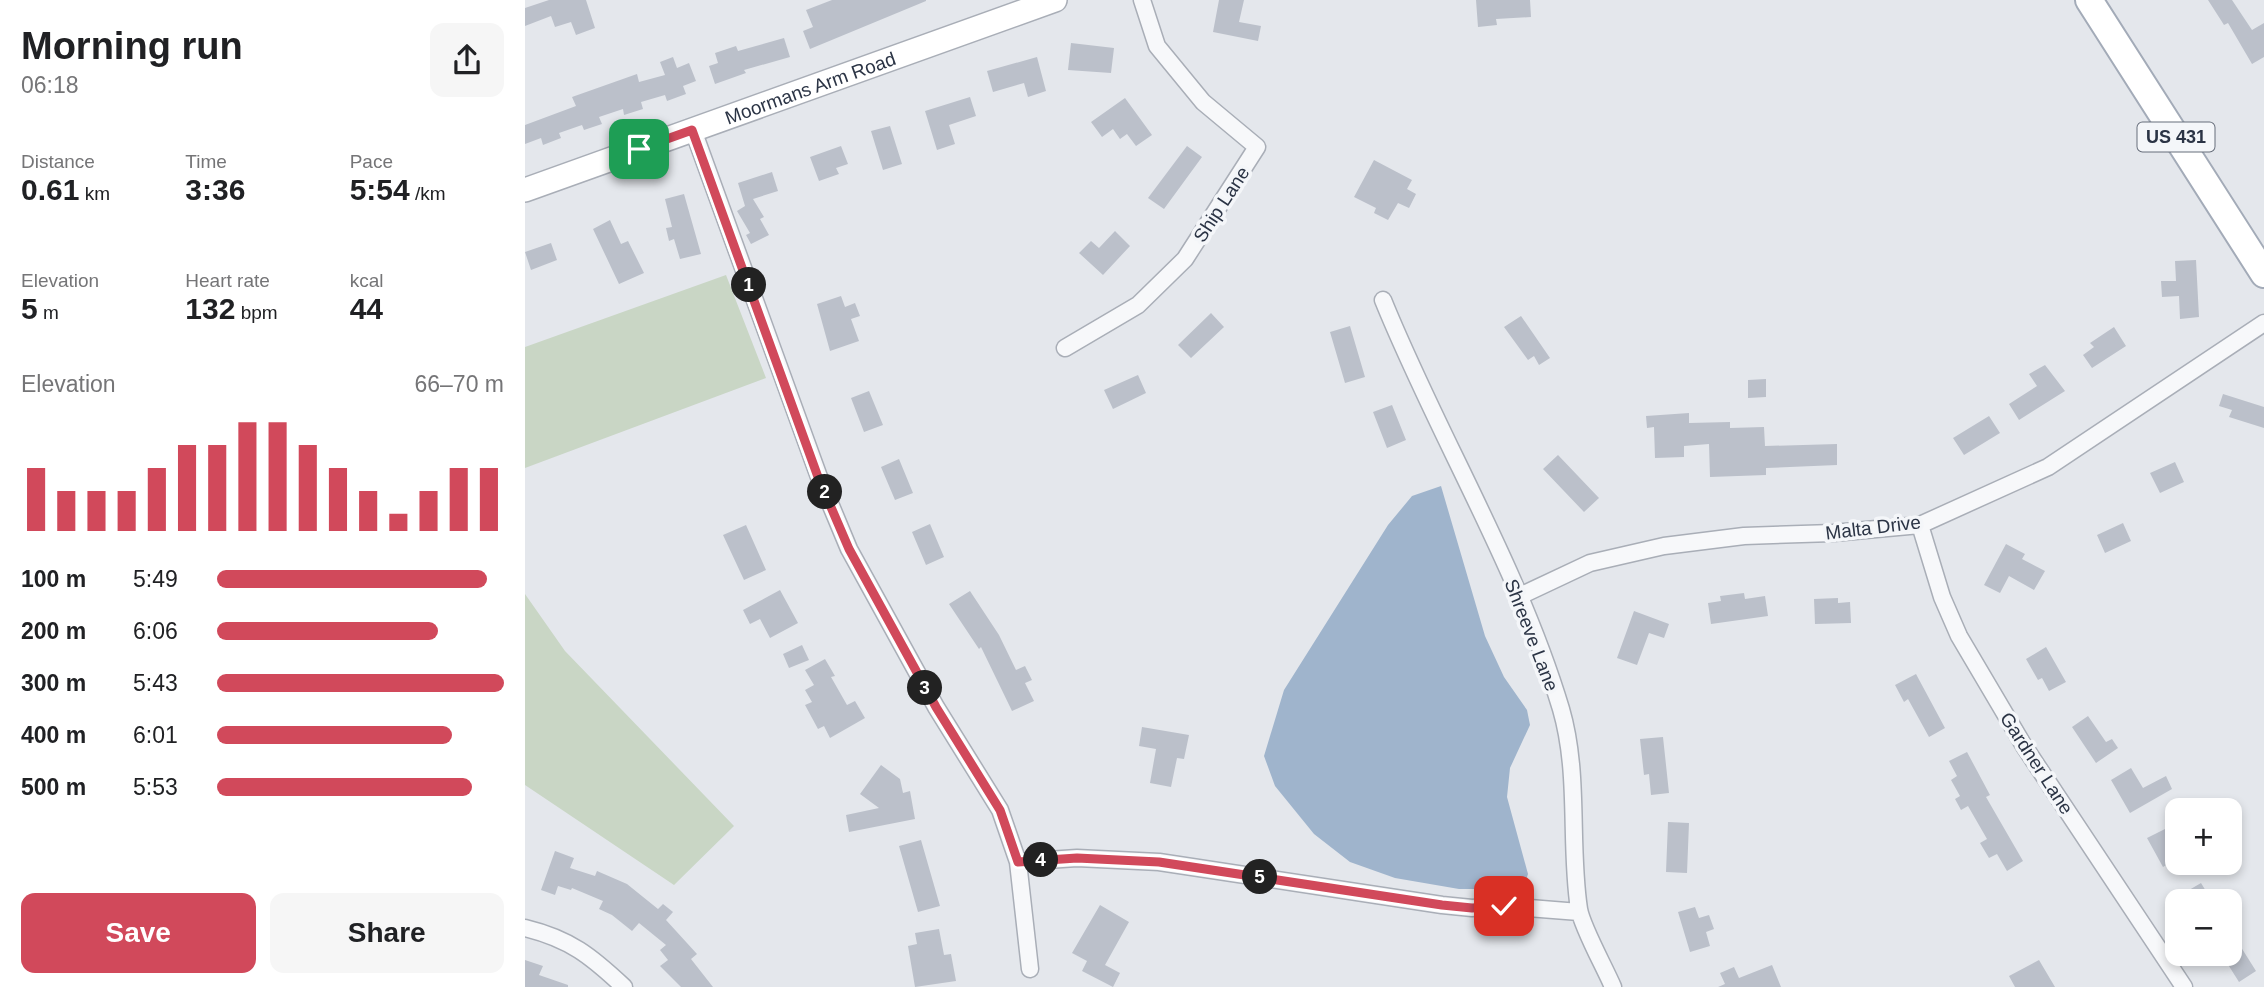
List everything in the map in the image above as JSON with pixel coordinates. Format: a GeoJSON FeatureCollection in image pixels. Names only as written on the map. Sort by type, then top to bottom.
{"type":"FeatureCollection","features":[{"type":"Feature","properties":{"kind":"main road","name":"US 431"},"geometry":{"type":"LineString","coordinates":[[2089,0],[2264,274]]}},
{"type":"Feature","properties":{"kind":"street","name":"Moormans Arm Road"},"geometry":{"type":"LineString","coordinates":[[525,190],[1055,0]]}},
{"type":"Feature","properties":{"kind":"street","name":"Ship Lane"},"geometry":{"type":"LineString","coordinates":[[1065,348],[1138,304],[1185,259],[1258,147],[1203,103],[1157,46],[1142,0]]}},
{"type":"Feature","properties":{"kind":"street"},"geometry":{"type":"LineString","coordinates":[[692,130],[818,477],[849,549],[936,707],[1000,810],[1018,862],[1030,969]]}},
{"type":"Feature","properties":{"kind":"street","name":"Shreeve Lane"},"geometry":{"type":"LineString","coordinates":[[1383,300],[1408,362],[1520,596],[1561,710],[1573,801],[1579,912],[1613,987]]}},
{"type":"Feature","properties":{"kind":"street","name":"Malta Drive"},"geometry":{"type":"LineString","coordinates":[[1520,596],[1590,563],[1664,546],[1744,536],[1833,533],[1920,524],[2048,467],[2264,323]]}},
{"type":"Feature","properties":{"kind":"street","name":"Gardner Lane"},"geometry":{"type":"LineString","coordinates":[[1920,524],[1942,597],[1965,646],[2024,746],[2184,987]]}},
{"type":"Feature","properties":{"kind":"street"},"geometry":{"type":"LineString","coordinates":[[1018,862],[1077,858],[1159,862],[1442,905],[1472,908],[1504,906],[1579,912]]}},
{"type":"Feature","properties":{"kind":"street"},"geometry":{"type":"LineString","coordinates":[[525,928],[559,937],[590,956],[624,987]]}},
{"type":"Feature","properties":{"kind":"green space"},"geometry":{"type":"Polygon","coordinates":[[[726,275],[766,378],[525,468],[525,347],[726,275]]]}},
{"type":"Feature","properties":{"kind":"green space"},"geometry":{"type":"Polygon","coordinates":[[[525,594],[565,651],[734,826],[674,885],[525,785],[525,594]]]}},
{"type":"Feature","properties":{"kind":"water"},"geometry":{"type":"Polygon","coordinates":[[[1441,486],[1485,636],[1504,677],[1527,710],[1530,725],[1510,768],[1507,797],[1528,874],[1523,889],[1459,889],[1395,878],[1350,862],[1314,834],[1275,786],[1264,756],[1284,690],[1388,525],[1412,496],[1441,486]]]}},
{"type":"Feature","properties":{"kind":"building"},"geometry":{"type":"Polygon","coordinates":[[[549,0],[586,0],[595,28],[576,35],[571,22],[555,27],[551,16],[525,26],[525,8],[549,0]]]}},
{"type":"Feature","properties":{"kind":"building"},"geometry":{"type":"Polygon","coordinates":[[[832,0],[926,1],[810,49],[803,31],[813,27],[806,10],[832,0]]]}},
{"type":"Feature","properties":{"kind":"building"},"geometry":{"type":"Polygon","coordinates":[[[1219,0],[1244,0],[1239,22],[1261,26],[1258,41],[1213,32],[1219,0]]]}},
{"type":"Feature","properties":{"kind":"building"},"geometry":{"type":"Polygon","coordinates":[[[1476,0],[1530,0],[1531,17],[1496,19],[1497,25],[1478,27],[1476,0]]]}},
{"type":"Feature","properties":{"kind":"building"},"geometry":{"type":"Polygon","coordinates":[[[2208,0],[2232,0],[2252,30],[2264,23],[2264,57],[2252,64],[2228,23],[2224,25],[2208,0]]]}},
{"type":"Feature","properties":{"kind":"building"},"geometry":{"type":"Polygon","coordinates":[[[784,38],[790,57],[744,70],[746,73],[715,84],[709,66],[718,63],[715,53],[736,46],[738,51],[784,38]]]}},
{"type":"Feature","properties":{"kind":"building"},"geometry":{"type":"Polygon","coordinates":[[[1071,43],[1114,48],[1111,73],[1068,70],[1071,43]]]}},
{"type":"Feature","properties":{"kind":"building"},"geometry":{"type":"Polygon","coordinates":[[[673,57],[677,68],[689,63],[696,81],[683,86],[686,94],[667,101],[665,95],[641,102],[643,109],[624,115],[623,109],[599,117],[602,124],[584,130],[582,125],[559,133],[561,138],[543,145],[541,138],[525,144],[525,125],[576,106],[572,97],[637,74],[639,82],[665,75],[660,62],[673,57]]]}},
{"type":"Feature","properties":{"kind":"building"},"geometry":{"type":"Polygon","coordinates":[[[1037,57],[1046,91],[1028,97],[1024,83],[993,92],[987,71],[1037,57]]]}},
{"type":"Feature","properties":{"kind":"building"},"geometry":{"type":"Polygon","coordinates":[[[970,97],[976,116],[949,125],[955,144],[937,150],[925,111],[970,97]]]}},
{"type":"Feature","properties":{"kind":"building"},"geometry":{"type":"Polygon","coordinates":[[[1125,98],[1152,135],[1136,146],[1127,134],[1120,139],[1113,129],[1102,137],[1091,122],[1125,98]]]}},
{"type":"Feature","properties":{"kind":"building"},"geometry":{"type":"Polygon","coordinates":[[[890,126],[902,164],[883,170],[871,131],[890,126]]]}},
{"type":"Feature","properties":{"kind":"building"},"geometry":{"type":"Polygon","coordinates":[[[841,146],[848,164],[836,168],[839,174],[819,181],[810,157],[841,146]]]}},
{"type":"Feature","properties":{"kind":"building"},"geometry":{"type":"Polygon","coordinates":[[[1187,146],[1202,157],[1164,209],[1148,198],[1187,146]]]}},
{"type":"Feature","properties":{"kind":"building"},"geometry":{"type":"Polygon","coordinates":[[[1374,160],[1412,180],[1407,189],[1416,194],[1409,208],[1398,203],[1388,220],[1374,213],[1376,208],[1354,197],[1374,160]]]}},
{"type":"Feature","properties":{"kind":"building"},"geometry":{"type":"Polygon","coordinates":[[[772,172],[778,191],[753,199],[764,217],[760,219],[769,235],[751,244],[746,235],[750,233],[737,211],[745,206],[738,183],[772,172]]]}},
{"type":"Feature","properties":{"kind":"building"},"geometry":{"type":"Polygon","coordinates":[[[684,194],[701,254],[680,259],[674,239],[669,241],[666,228],[672,227],[665,199],[684,194]]]}},
{"type":"Feature","properties":{"kind":"building"},"geometry":{"type":"Polygon","coordinates":[[[610,220],[621,244],[628,241],[644,273],[619,284],[593,229],[610,220]]]}},
{"type":"Feature","properties":{"kind":"building"},"geometry":{"type":"Polygon","coordinates":[[[1115,231],[1130,246],[1103,275],[1079,253],[1091,241],[1099,248],[1115,231]]]}},
{"type":"Feature","properties":{"kind":"building"},"geometry":{"type":"Polygon","coordinates":[[[551,243],[557,260],[531,270],[525,252],[551,243]]]}},
{"type":"Feature","properties":{"kind":"building"},"geometry":{"type":"Polygon","coordinates":[[[2196,260],[2199,317],[2180,319],[2179,296],[2162,297],[2161,281],[2176,281],[2175,261],[2196,260]]]}},
{"type":"Feature","properties":{"kind":"building"},"geometry":{"type":"Polygon","coordinates":[[[841,296],[845,307],[855,303],[860,316],[851,319],[859,341],[830,351],[817,304],[841,296]]]}},
{"type":"Feature","properties":{"kind":"building"},"geometry":{"type":"Polygon","coordinates":[[[1211,313],[1224,327],[1191,358],[1178,345],[1211,313]]]}},
{"type":"Feature","properties":{"kind":"building"},"geometry":{"type":"Polygon","coordinates":[[[1521,316],[1550,358],[1539,365],[1534,356],[1528,360],[1504,327],[1521,316]]]}},
{"type":"Feature","properties":{"kind":"building"},"geometry":{"type":"Polygon","coordinates":[[[1350,326],[1365,377],[1345,383],[1330,332],[1350,326]]]}},
{"type":"Feature","properties":{"kind":"building"},"geometry":{"type":"Polygon","coordinates":[[[2114,327],[2126,346],[2092,368],[2083,355],[2094,347],[2090,343],[2114,327]]]}},
{"type":"Feature","properties":{"kind":"building"},"geometry":{"type":"Polygon","coordinates":[[[2045,365],[2065,391],[2019,420],[2009,404],[2037,386],[2029,374],[2045,365]]]}},
{"type":"Feature","properties":{"kind":"building"},"geometry":{"type":"Polygon","coordinates":[[[1138,375],[1146,393],[1113,409],[1104,390],[1138,375]]]}},
{"type":"Feature","properties":{"kind":"building"},"geometry":{"type":"Polygon","coordinates":[[[1766,379],[1766,397],[1748,398],[1748,380],[1766,379]]]}},
{"type":"Feature","properties":{"kind":"building"},"geometry":{"type":"Polygon","coordinates":[[[869,391],[883,425],[864,432],[851,398],[869,391]]]}},
{"type":"Feature","properties":{"kind":"building"},"geometry":{"type":"Polygon","coordinates":[[[2223,394],[2264,407],[2264,428],[2229,417],[2232,410],[2219,406],[2223,394]]]}},
{"type":"Feature","properties":{"kind":"building"},"geometry":{"type":"Polygon","coordinates":[[[1392,405],[1406,440],[1387,448],[1373,412],[1392,405]]]}},
{"type":"Feature","properties":{"kind":"building"},"geometry":{"type":"Polygon","coordinates":[[[1689,413],[1689,423],[1730,422],[1730,428],[1764,427],[1765,446],[1837,444],[1837,465],[1766,468],[1766,475],[1710,477],[1709,444],[1684,446],[1684,457],[1655,458],[1654,427],[1647,428],[1646,416],[1689,413]]]}},
{"type":"Feature","properties":{"kind":"building"},"geometry":{"type":"Polygon","coordinates":[[[1989,416],[2000,433],[1964,455],[1953,438],[1989,416]]]}},
{"type":"Feature","properties":{"kind":"building"},"geometry":{"type":"Polygon","coordinates":[[[1558,455],[1599,498],[1584,512],[1543,469],[1558,455]]]}},
{"type":"Feature","properties":{"kind":"building"},"geometry":{"type":"Polygon","coordinates":[[[899,459],[913,493],[895,500],[881,467],[899,459]]]}},
{"type":"Feature","properties":{"kind":"building"},"geometry":{"type":"Polygon","coordinates":[[[2175,462],[2184,482],[2160,493],[2150,473],[2175,462]]]}},
{"type":"Feature","properties":{"kind":"building"},"geometry":{"type":"Polygon","coordinates":[[[2123,523],[2131,541],[2105,553],[2097,535],[2123,523]]]}},
{"type":"Feature","properties":{"kind":"building"},"geometry":{"type":"Polygon","coordinates":[[[930,524],[944,557],[926,565],[912,532],[930,524]]]}},
{"type":"Feature","properties":{"kind":"building"},"geometry":{"type":"Polygon","coordinates":[[[746,525],[766,570],[744,580],[723,535],[746,525]]]}},
{"type":"Feature","properties":{"kind":"building"},"geometry":{"type":"Polygon","coordinates":[[[2006,544],[2025,554],[2022,559],[2045,571],[2034,590],[2009,576],[2000,593],[1984,585],[2006,544]]]}},
{"type":"Feature","properties":{"kind":"building"},"geometry":{"type":"Polygon","coordinates":[[[780,590],[798,623],[770,638],[760,619],[750,624],[743,610],[780,590]]]}},
{"type":"Feature","properties":{"kind":"building"},"geometry":{"type":"Polygon","coordinates":[[[970,591],[999,635],[1016,670],[1025,666],[1032,680],[1025,683],[1034,701],[1012,711],[981,647],[979,649],[949,604],[970,591]]]}},
{"type":"Feature","properties":{"kind":"building"},"geometry":{"type":"Polygon","coordinates":[[[1744,593],[1745,599],[1765,596],[1768,616],[1711,624],[1708,603],[1721,601],[1720,596],[1744,593]]]}},
{"type":"Feature","properties":{"kind":"building"},"geometry":{"type":"Polygon","coordinates":[[[1838,598],[1838,603],[1850,602],[1851,623],[1815,624],[1814,599],[1838,598]]]}},
{"type":"Feature","properties":{"kind":"building"},"geometry":{"type":"Polygon","coordinates":[[[1634,611],[1669,624],[1664,638],[1649,633],[1637,665],[1617,658],[1634,611]]]}},
{"type":"Feature","properties":{"kind":"building"},"geometry":{"type":"Polygon","coordinates":[[[802,645],[809,660],[789,668],[783,654],[802,645]]]}},
{"type":"Feature","properties":{"kind":"building"},"geometry":{"type":"Polygon","coordinates":[[[2046,647],[2066,682],[2049,691],[2042,678],[2038,680],[2026,659],[2046,647]]]}},
{"type":"Feature","properties":{"kind":"building"},"geometry":{"type":"Polygon","coordinates":[[[825,659],[835,676],[831,677],[847,705],[855,701],[865,718],[830,738],[824,726],[818,729],[805,705],[812,702],[805,690],[814,685],[805,670],[825,659]]]}},
{"type":"Feature","properties":{"kind":"building"},"geometry":{"type":"Polygon","coordinates":[[[1916,674],[1945,728],[1929,737],[1908,699],[1904,702],[1895,685],[1916,674]]]}},
{"type":"Feature","properties":{"kind":"building"},"geometry":{"type":"Polygon","coordinates":[[[2088,716],[2106,742],[2112,739],[2118,748],[2096,763],[2072,727],[2088,716]]]}},
{"type":"Feature","properties":{"kind":"building"},"geometry":{"type":"Polygon","coordinates":[[[1142,727],[1189,735],[1184,759],[1177,758],[1171,787],[1150,783],[1156,749],[1139,746],[1142,727]]]}},
{"type":"Feature","properties":{"kind":"building"},"geometry":{"type":"Polygon","coordinates":[[[1663,737],[1669,793],[1651,795],[1649,774],[1644,775],[1640,739],[1663,737]]]}},
{"type":"Feature","properties":{"kind":"building"},"geometry":{"type":"Polygon","coordinates":[[[1967,752],[1990,795],[1986,797],[2023,861],[2007,871],[1997,854],[1989,858],[1980,843],[1987,839],[1968,806],[1961,810],[1955,799],[1960,796],[1951,780],[1957,776],[1949,761],[1967,752]]]}},
{"type":"Feature","properties":{"kind":"building"},"geometry":{"type":"Polygon","coordinates":[[[881,765],[900,779],[903,793],[910,791],[915,819],[849,832],[846,815],[879,808],[860,794],[881,765]]]}},
{"type":"Feature","properties":{"kind":"building"},"geometry":{"type":"Polygon","coordinates":[[[2131,768],[2143,788],[2166,776],[2172,789],[2130,813],[2111,780],[2131,768]]]}},
{"type":"Feature","properties":{"kind":"building"},"geometry":{"type":"Polygon","coordinates":[[[1668,822],[1689,823],[1687,873],[1666,872],[1668,822]]]}},
{"type":"Feature","properties":{"kind":"building"},"geometry":{"type":"Polygon","coordinates":[[[2165,829],[2165,866],[2163,867],[2147,838],[2165,829]]]}},
{"type":"Feature","properties":{"kind":"building"},"geometry":{"type":"Polygon","coordinates":[[[921,840],[940,906],[918,912],[899,846],[921,840]]]}},
{"type":"Feature","properties":{"kind":"building"},"geometry":{"type":"Polygon","coordinates":[[[555,851],[574,858],[570,868],[595,876],[597,871],[627,884],[658,909],[663,904],[673,912],[666,920],[697,954],[691,959],[713,987],[681,987],[660,966],[668,960],[660,950],[666,945],[639,923],[632,931],[612,915],[599,909],[603,901],[572,888],[571,890],[558,886],[555,895],[541,890],[555,851]]]}},
{"type":"Feature","properties":{"kind":"building"},"geometry":{"type":"Polygon","coordinates":[[[2201,883],[2205,889],[2191,889],[2201,883]]]}},
{"type":"Feature","properties":{"kind":"building"},"geometry":{"type":"Polygon","coordinates":[[[1100,905],[1129,922],[1105,965],[1120,973],[1113,987],[1082,971],[1087,961],[1072,953],[1100,905]]]}},
{"type":"Feature","properties":{"kind":"building"},"geometry":{"type":"Polygon","coordinates":[[[1695,907],[1699,918],[1709,915],[1714,929],[1706,932],[1710,946],[1690,952],[1678,912],[1695,907]]]}},
{"type":"Feature","properties":{"kind":"building"},"geometry":{"type":"Polygon","coordinates":[[[939,929],[944,955],[951,954],[956,981],[915,987],[908,946],[917,944],[915,933],[939,929]]]}},
{"type":"Feature","properties":{"kind":"building"},"geometry":{"type":"Polygon","coordinates":[[[2242,949],[2256,971],[2239,982],[2229,966],[2242,966],[2242,949]]]}},
{"type":"Feature","properties":{"kind":"building"},"geometry":{"type":"Polygon","coordinates":[[[525,960],[543,966],[539,975],[568,987],[525,987],[525,960]]]}},
{"type":"Feature","properties":{"kind":"building"},"geometry":{"type":"Polygon","coordinates":[[[2039,960],[2055,987],[2015,987],[2009,976],[2039,960]]]}},
{"type":"Feature","properties":{"kind":"building"},"geometry":{"type":"Polygon","coordinates":[[[1772,965],[1781,987],[1718,987],[1725,984],[1720,973],[1734,967],[1739,978],[1772,965]]]}},
{"type":"Feature","properties":{"kind":"route"},"geometry":{"type":"LineString","coordinates":[[639,149],[692,130],[818,477],[849,549],[936,707],[1000,810],[1018,862],[1077,858],[1159,862],[1442,905],[1472,908],[1504,906]]}}]}
